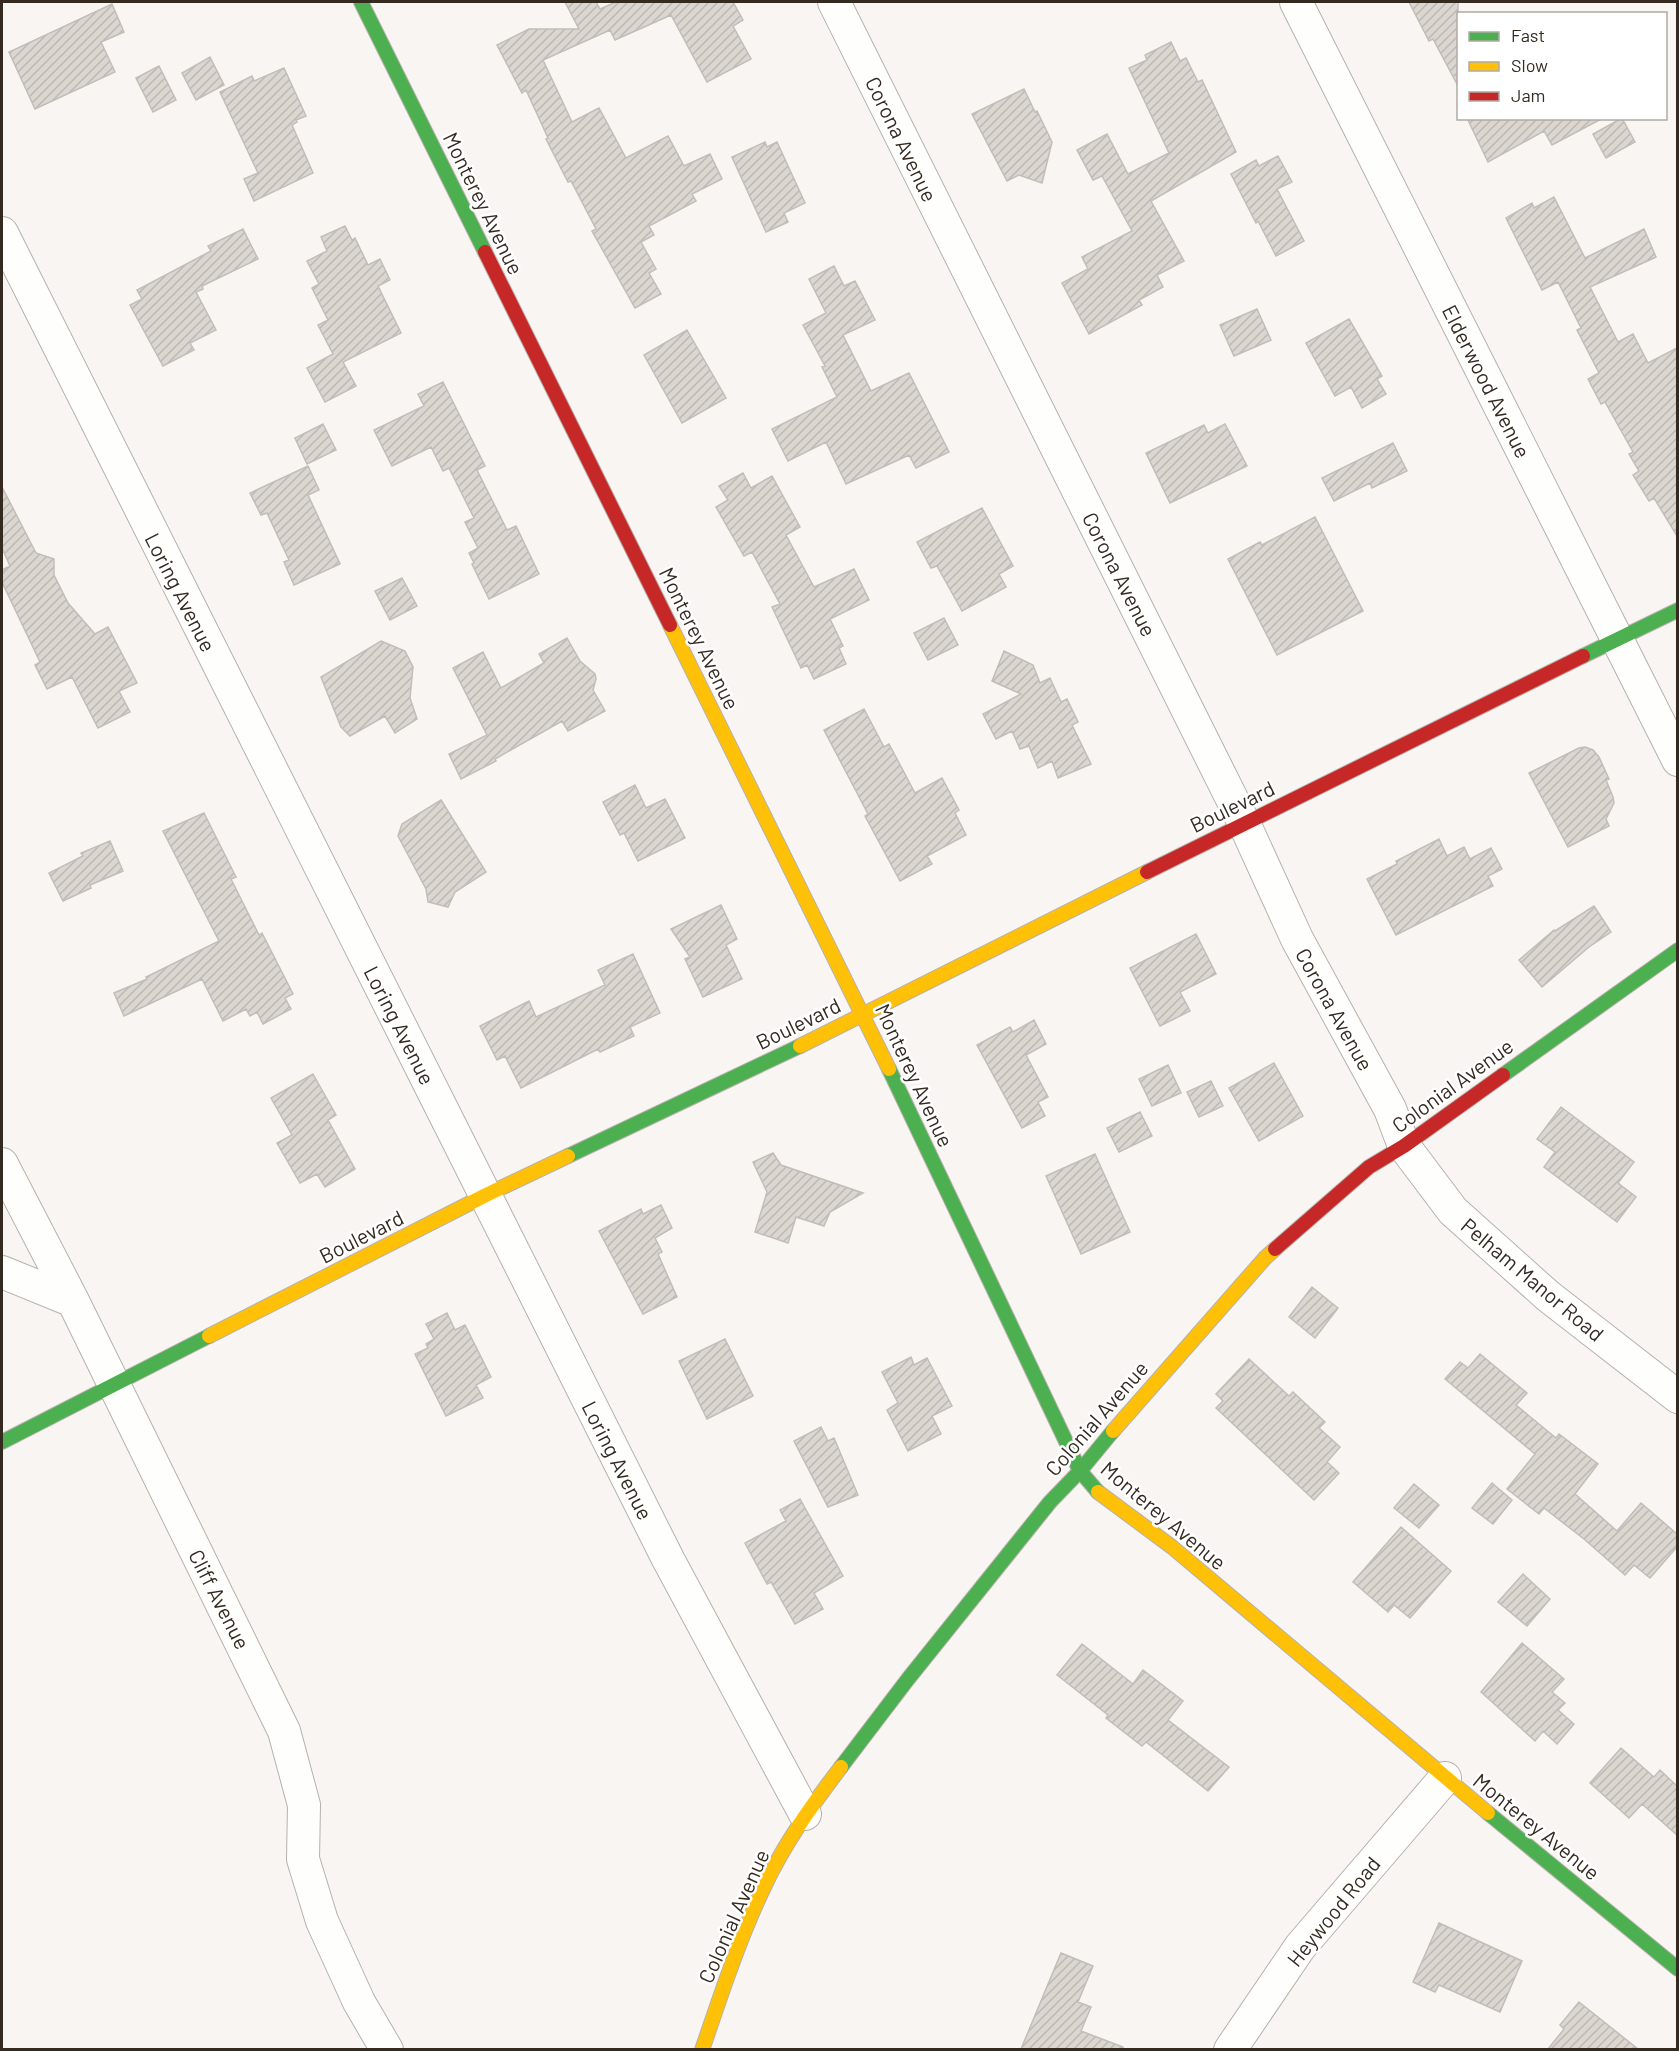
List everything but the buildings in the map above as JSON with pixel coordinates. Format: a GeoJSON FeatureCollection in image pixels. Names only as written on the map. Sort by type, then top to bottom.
{"type":"FeatureCollection","features":[{"type":"Feature","properties":{"kind":"street","name":"Monterey Avenue"},"geometry":{"type":"LineString","coordinates":[[361,2],[864,1015],[1080,1471],[1101,1495],[1172,1547],[1445,1778],[1677,1969]]}},
{"type":"Feature","properties":{"kind":"street","name":"Corona Avenue"},"geometry":{"type":"LineString","coordinates":[[834,2],[1244,823],[1297,939],[1390,1109],[1404,1146]]}},
{"type":"Feature","properties":{"kind":"street","name":"Elderwood Avenue"},"geometry":{"type":"LineString","coordinates":[[1296,2],[1677,760]]}},
{"type":"Feature","properties":{"kind":"street","name":"Loring Avenue"},"geometry":{"type":"LineString","coordinates":[[2,233],[668,1559],[805,1814]]}},
{"type":"Feature","properties":{"kind":"street","name":"Boulevard"},"geometry":{"type":"LineString","coordinates":[[2,1442],[486,1195],[864,1015],[1244,823],[1677,610]]}},
{"type":"Feature","properties":{"kind":"street","name":"Colonial Avenue"},"geometry":{"type":"LineString","coordinates":[[702,2049],[729,1972],[764,1886],[805,1814],[1050,1502],[1080,1471],[1135,1404],[1265,1258],[1369,1167],[1404,1146],[1677,950]]}},
{"type":"Feature","properties":{"kind":"street","name":"Pelham Manor Road"},"geometry":{"type":"LineString","coordinates":[[1404,1146],[1453,1211],[1548,1296],[1677,1397]]}},
{"type":"Feature","properties":{"kind":"street","name":"Cliff Avenue"},"geometry":{"type":"LineString","coordinates":[[2,1164],[73,1301],[284,1731],[304,1805],[303,1859],[322,1921],[359,2002],[387,2049]]}},
{"type":"Feature","properties":{"kind":"street"},"geometry":{"type":"LineString","coordinates":[[2,1272],[73,1301]]}},
{"type":"Feature","properties":{"kind":"street","name":"Heywood Road"},"geometry":{"type":"LineString","coordinates":[[1230,2049],[1300,1947],[1445,1778]]}},
{"type":"Feature","properties":{"kind":"traffic: fast"},"geometry":{"type":"LineString","coordinates":[[361,2],[485,252]]}},
{"type":"Feature","properties":{"kind":"traffic: fast"},"geometry":{"type":"LineString","coordinates":[[1583,656],[1678,610]]}},
{"type":"Feature","properties":{"kind":"traffic: fast"},"geometry":{"type":"LineString","coordinates":[[1503,1075],[1678,950]]}},
{"type":"Feature","properties":{"kind":"traffic: fast"},"geometry":{"type":"LineString","coordinates":[[568,1156],[800,1046]]}},
{"type":"Feature","properties":{"kind":"traffic: fast"},"geometry":{"type":"LineString","coordinates":[[889,1069],[1080,1471],[1098,1492]]}},
{"type":"Feature","properties":{"kind":"traffic: fast"},"geometry":{"type":"LineString","coordinates":[[2,1442],[209,1336]]}},
{"type":"Feature","properties":{"kind":"traffic: fast"},"geometry":{"type":"LineString","coordinates":[[841,1767],[908,1679],[1050,1502],[1080,1471],[1113,1431]]}},
{"type":"Feature","properties":{"kind":"traffic: fast"},"geometry":{"type":"LineString","coordinates":[[1488,1813],[1678,1969]]}},
{"type":"Feature","properties":{"kind":"traffic: slow"},"geometry":{"type":"LineString","coordinates":[[670,625],[889,1069]]}},
{"type":"Feature","properties":{"kind":"traffic: slow"},"geometry":{"type":"LineString","coordinates":[[800,1046],[1147,872]]}},
{"type":"Feature","properties":{"kind":"traffic: slow"},"geometry":{"type":"LineString","coordinates":[[209,1336],[486,1195],[568,1156]]}},
{"type":"Feature","properties":{"kind":"traffic: slow"},"geometry":{"type":"LineString","coordinates":[[1113,1431],[1275,1249]]}},
{"type":"Feature","properties":{"kind":"traffic: slow"},"geometry":{"type":"LineString","coordinates":[[1098,1492],[1172,1547],[1488,1813]]}},
{"type":"Feature","properties":{"kind":"traffic: slow"},"geometry":{"type":"LineString","coordinates":[[702,2050],[738,1947],[764,1887],[799,1825],[841,1767]]}},
{"type":"Feature","properties":{"kind":"traffic: jam"},"geometry":{"type":"LineString","coordinates":[[485,252],[670,625]]}},
{"type":"Feature","properties":{"kind":"traffic: jam"},"geometry":{"type":"LineString","coordinates":[[1147,872],[1583,656]]}},
{"type":"Feature","properties":{"kind":"traffic: jam"},"geometry":{"type":"LineString","coordinates":[[1275,1249],[1369,1167],[1404,1146],[1503,1075]]}}]}
